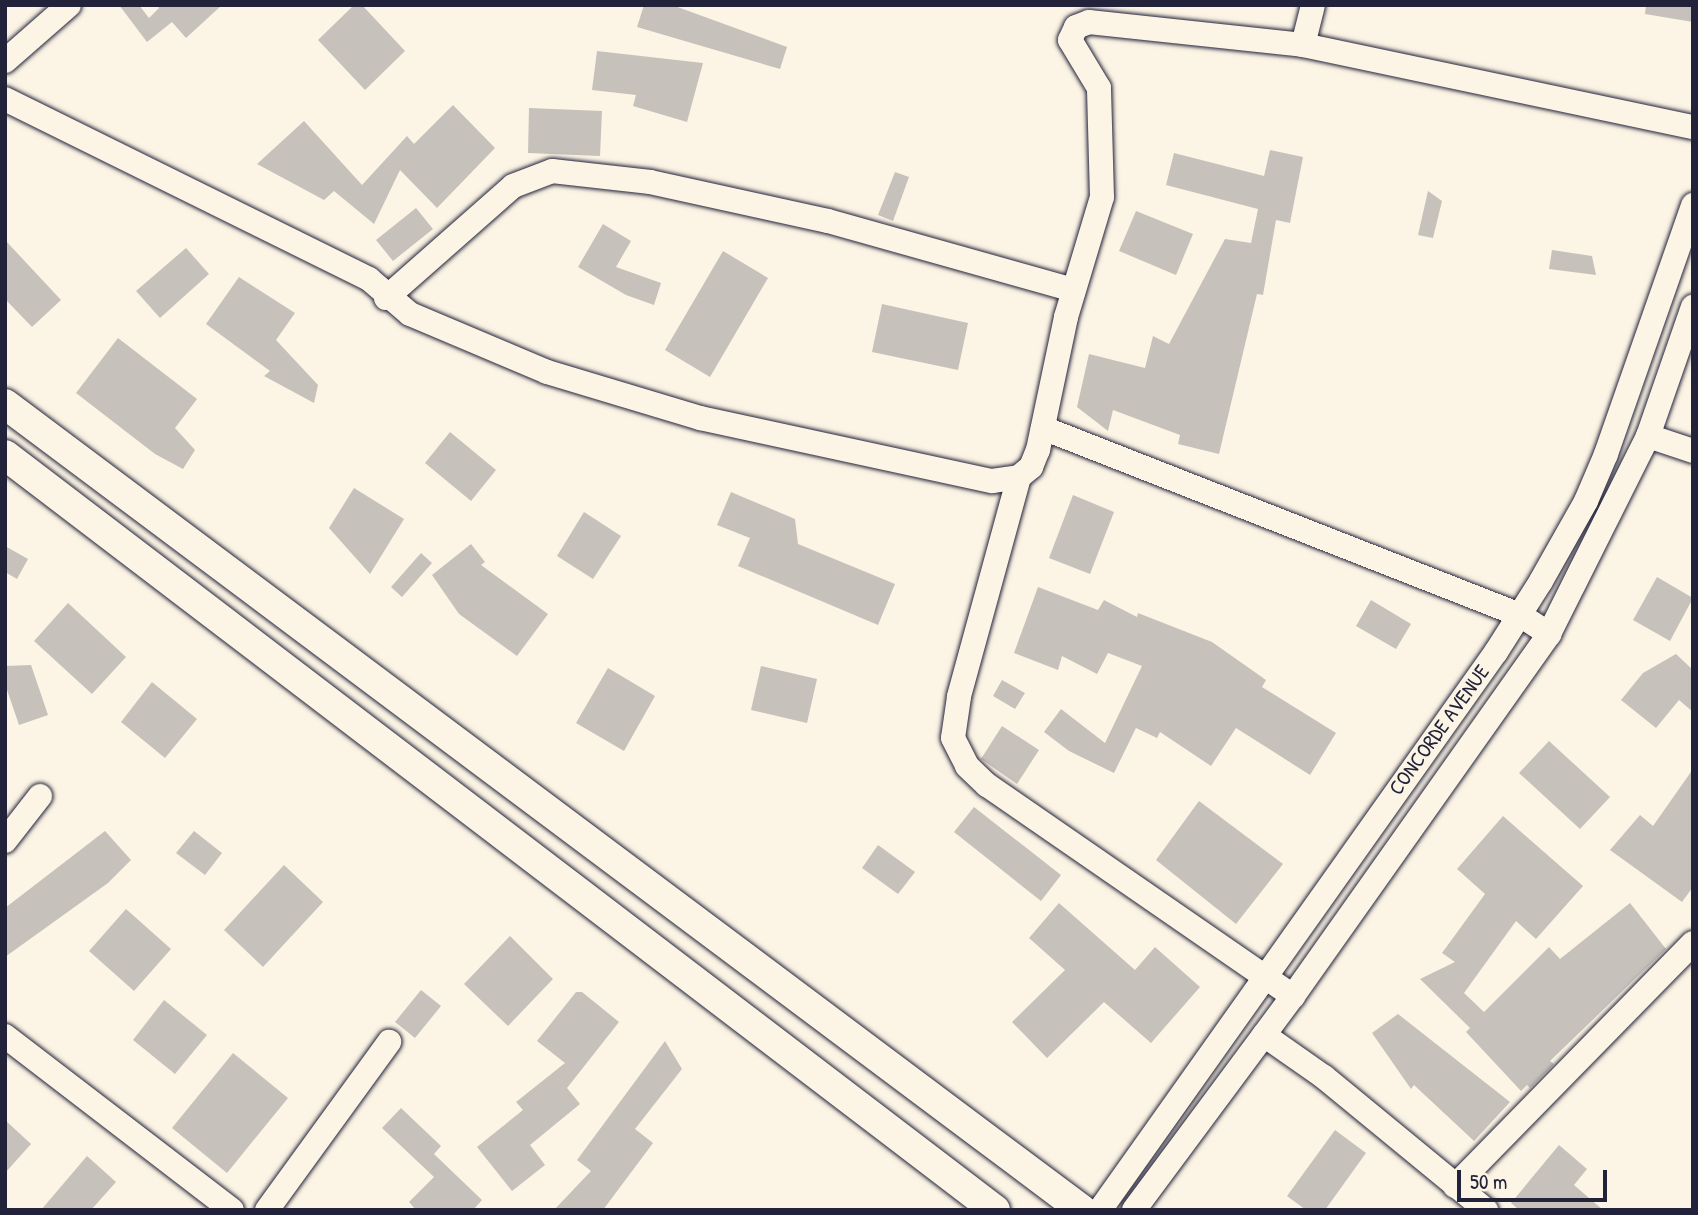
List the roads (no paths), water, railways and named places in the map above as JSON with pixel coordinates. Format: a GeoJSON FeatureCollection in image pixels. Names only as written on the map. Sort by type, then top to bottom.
{"type":"FeatureCollection","features":[{"type":"Feature","properties":{"kind":"main road"},"geometry":{"type":"LineString","coordinates":[[5,404],[1082,1210]]}},
{"type":"Feature","properties":{"kind":"main road"},"geometry":{"type":"LineString","coordinates":[[5,455],[995,1210]]}},
{"type":"Feature","properties":{"kind":"street"},"geometry":{"type":"LineString","coordinates":[[5,61],[69,5]]}},
{"type":"Feature","properties":{"kind":"street"},"geometry":{"type":"LineString","coordinates":[[1303,45],[1313,5]]}},
{"type":"Feature","properties":{"kind":"street"},"geometry":{"type":"LineString","coordinates":[[5,99],[369,279],[386,298],[410,314],[547,372],[700,418],[992,481],[1019,477],[1031,467],[1043,428],[1073,290],[1102,197],[1099,88],[1070,40],[1076,27],[1089,23],[1303,45],[1693,127]]}},
{"type":"Feature","properties":{"kind":"street"},"geometry":{"type":"LineString","coordinates":[[386,298],[513,186],[552,172],[650,183],[828,221],[1073,290]]}},
{"type":"Feature","properties":{"kind":"street","name":"CONCORDE AVENUE"},"geometry":{"type":"LineString","coordinates":[[1100,1210],[1520,615],[1586,501],[1625,405],[1693,205]]}},
{"type":"Feature","properties":{"kind":"street","name":"CONCORDE AVENUE"},"geometry":{"type":"LineString","coordinates":[[1134,1210],[1293,996],[1549,634],[1648,436],[1693,307]]}},
{"type":"Feature","properties":{"kind":"street"},"geometry":{"type":"LineString","coordinates":[[1043,428],[1520,615],[1549,634]]}},
{"type":"Feature","properties":{"kind":"street"},"geometry":{"type":"LineString","coordinates":[[1648,436],[1693,451]]}},
{"type":"Feature","properties":{"kind":"street"},"geometry":{"type":"LineString","coordinates":[[1019,477],[959,697],[953,738],[967,766],[986,785],[1266,974],[1293,996]]}},
{"type":"Feature","properties":{"kind":"street"},"geometry":{"type":"LineString","coordinates":[[5,842],[40,796]]}},
{"type":"Feature","properties":{"kind":"street"},"geometry":{"type":"LineString","coordinates":[[1455,1186],[1693,943]]}},
{"type":"Feature","properties":{"kind":"street"},"geometry":{"type":"LineString","coordinates":[[1264,1035],[1324,1077],[1486,1210]]}},
{"type":"Feature","properties":{"kind":"street"},"geometry":{"type":"LineString","coordinates":[[5,1036],[232,1210]]}},
{"type":"Feature","properties":{"kind":"street"},"geometry":{"type":"LineString","coordinates":[[267,1210],[389,1042]]}}]}
